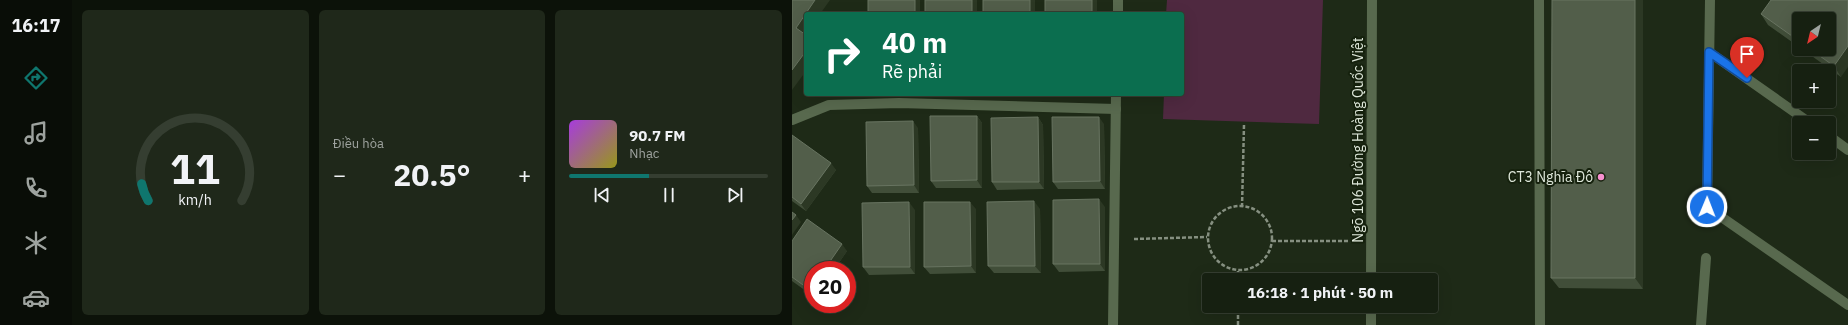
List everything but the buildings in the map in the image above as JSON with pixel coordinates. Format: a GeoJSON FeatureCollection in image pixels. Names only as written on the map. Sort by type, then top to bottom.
{"type":"FeatureCollection","features":[{"type":"Feature","properties":{"kind":"street"},"geometry":{"type":"LineString","coordinates":[[1118,0],[1118,12]]}},
{"type":"Feature","properties":{"kind":"street","name":"Ngõ 106 Đường Hoàng Quốc Việt"},"geometry":{"type":"LineString","coordinates":[[1371,273],[1372,0]]}},
{"type":"Feature","properties":{"kind":"street"},"geometry":{"type":"LineString","coordinates":[[1539,0],[1540,325]]}},
{"type":"Feature","properties":{"kind":"street"},"geometry":{"type":"LineString","coordinates":[[1710,0],[1707,207],[1848,305]]}},
{"type":"Feature","properties":{"kind":"street"},"geometry":{"type":"LineString","coordinates":[[1709,52],[1800,116]]}},
{"type":"Feature","properties":{"kind":"street"},"geometry":{"type":"LineString","coordinates":[[1113,325],[1116,96]]}},
{"type":"Feature","properties":{"kind":"street"},"geometry":{"type":"LineString","coordinates":[[792,120],[828,105],[899,103],[1116,109]]}},
{"type":"Feature","properties":{"kind":"street"},"geometry":{"type":"LineString","coordinates":[[1836,141],[1848,150]]}},
{"type":"Feature","properties":{"kind":"street"},"geometry":{"type":"LineString","coordinates":[[1701,325],[1706,258]]}},
{"type":"Feature","properties":{"kind":"street"},"geometry":{"type":"LineString","coordinates":[[1371,313],[1371,325]]}},
{"type":"Feature","properties":{"kind":"path"},"geometry":{"type":"LineString","coordinates":[[1242,207],[1244,125]]}},
{"type":"Feature","properties":{"kind":"path"},"geometry":{"type":"LineString","coordinates":[[1236,206],[1242,207],[1247,207],[1258,211],[1266,219],[1271,230],[1272,241],[1270,252],[1264,261],[1254,268],[1238,270],[1222,266],[1214,258],[1209,248],[1208,237],[1210,225],[1216,216],[1225,210],[1236,206]]}},
{"type":"Feature","properties":{"kind":"path"},"geometry":{"type":"LineString","coordinates":[[1114,240],[1208,237]]}},
{"type":"Feature","properties":{"kind":"path"},"geometry":{"type":"LineString","coordinates":[[1272,241],[1371,240]]}},
{"type":"Feature","properties":{"kind":"path"},"geometry":{"type":"LineString","coordinates":[[1238,313],[1238,325]]}},
{"type":"Feature","properties":{"kind":"shaded area"},"geometry":{"type":"Polygon","coordinates":[[[1167,0],[1323,0],[1319,124],[1163,119],[1164,96],[1184,96],[1184,12],[1166,12],[1167,0]]]}},
{"type":"Feature","properties":{"kind":"place","name":"CT3 Nghĩa Đô"},"geometry":{"type":"Point","coordinates":[1601,177]}},
{"type":"Feature","properties":{"kind":"route"},"geometry":{"type":"LineString","coordinates":[[1707,207],[1709,52],[1747,78]]}}]}
